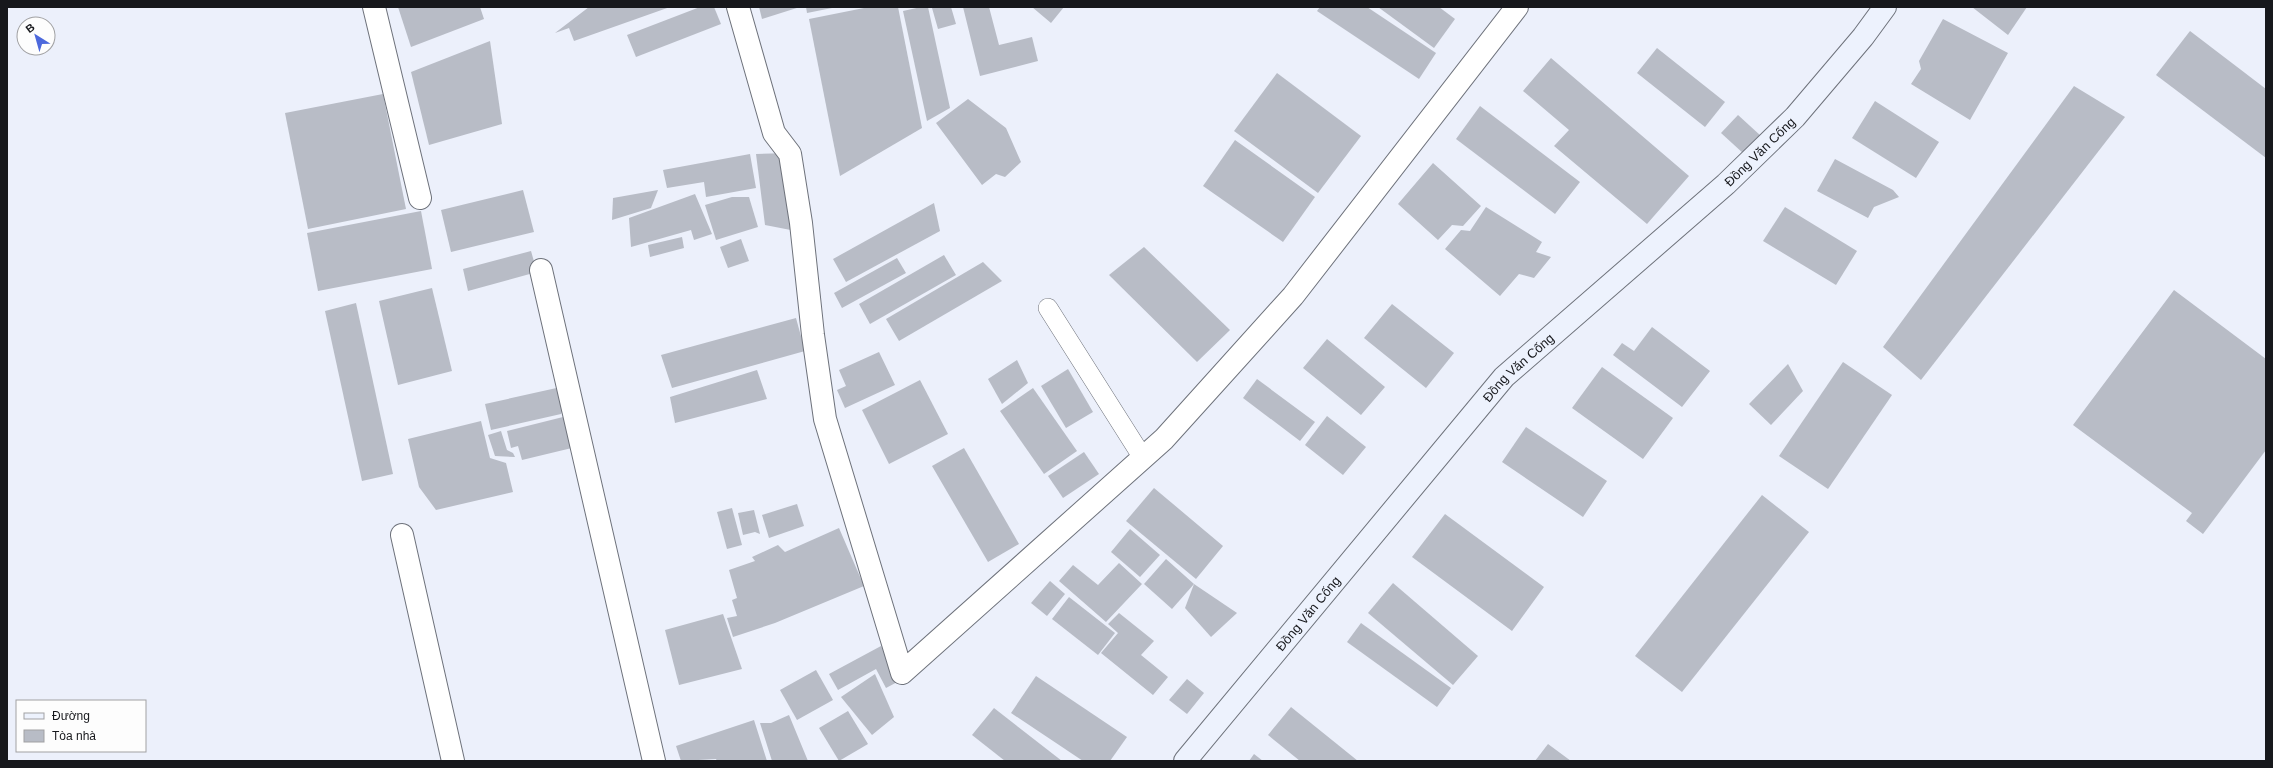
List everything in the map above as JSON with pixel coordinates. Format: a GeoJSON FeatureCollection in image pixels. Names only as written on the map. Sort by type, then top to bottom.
{"type":"FeatureCollection","features":[{"type":"Feature","properties":{"kind":"street"},"geometry":{"type":"LineString","coordinates":[[374,7],[420,198]]}},
{"type":"Feature","properties":{"kind":"street"},"geometry":{"type":"LineString","coordinates":[[738,7],[774,133],[790,154],[801,222],[813,335],[826,419],[902,673],[1164,439],[1293,296],[1517,7]]}},
{"type":"Feature","properties":{"kind":"street","name":"Đồng Văn Cống"},"geometry":{"type":"LineString","coordinates":[[1185,761],[1504,378],[1726,184],[1795,117],[1864,37],[1885,7]]}},
{"type":"Feature","properties":{"kind":"street"},"geometry":{"type":"LineString","coordinates":[[541,270],[654,761]]}},
{"type":"Feature","properties":{"kind":"street"},"geometry":{"type":"LineString","coordinates":[[402,535],[453,761]]}},
{"type":"Feature","properties":{"kind":"lane"},"geometry":{"type":"LineString","coordinates":[[1048,308],[1142,458]]}},
{"type":"Feature","properties":{"kind":"building"},"geometry":{"type":"Polygon","coordinates":[[[398,7],[480,7],[484,19],[411,47],[398,7]]]}},
{"type":"Feature","properties":{"kind":"building"},"geometry":{"type":"Polygon","coordinates":[[[589,7],[670,7],[574,41],[569,28],[555,33],[589,7]]]}},
{"type":"Feature","properties":{"kind":"building"},"geometry":{"type":"Polygon","coordinates":[[[700,7],[714,7],[721,24],[636,57],[627,35],[700,7]]]}},
{"type":"Feature","properties":{"kind":"building"},"geometry":{"type":"Polygon","coordinates":[[[759,7],[800,7],[762,19],[759,7]]]}},
{"type":"Feature","properties":{"kind":"building"},"geometry":{"type":"Polygon","coordinates":[[[806,7],[832,7],[832,8],[807,13],[806,7]]]}},
{"type":"Feature","properties":{"kind":"building"},"geometry":{"type":"Polygon","coordinates":[[[869,7],[898,7],[922,128],[840,176],[809,19],[869,7]]]}},
{"type":"Feature","properties":{"kind":"building"},"geometry":{"type":"Polygon","coordinates":[[[928,7],[950,108],[927,121],[903,11],[928,7]]]}},
{"type":"Feature","properties":{"kind":"building"},"geometry":{"type":"Polygon","coordinates":[[[929,7],[951,7],[956,24],[938,29],[932,8],[929,7]]]}},
{"type":"Feature","properties":{"kind":"building"},"geometry":{"type":"Polygon","coordinates":[[[963,7],[989,7],[999,45],[1032,37],[1038,61],[980,76],[963,7]]]}},
{"type":"Feature","properties":{"kind":"building"},"geometry":{"type":"Polygon","coordinates":[[[1032,7],[1064,7],[1051,23],[1032,7]]]}},
{"type":"Feature","properties":{"kind":"building"},"geometry":{"type":"Polygon","coordinates":[[[1320,7],[1367,7],[1436,53],[1419,79],[1317,11],[1320,7]]]}},
{"type":"Feature","properties":{"kind":"building"},"geometry":{"type":"Polygon","coordinates":[[[1378,7],[1439,7],[1455,19],[1434,48],[1378,7]]]}},
{"type":"Feature","properties":{"kind":"building"},"geometry":{"type":"Polygon","coordinates":[[[1972,7],[2027,7],[2008,35],[1972,7]]]}},
{"type":"Feature","properties":{"kind":"building"},"geometry":{"type":"Polygon","coordinates":[[[1943,19],[2008,53],[1970,120],[1911,84],[1921,69],[1919,61],[1943,19]]]}},
{"type":"Feature","properties":{"kind":"building"},"geometry":{"type":"Polygon","coordinates":[[[2190,31],[2266,89],[2266,158],[2156,75],[2190,31]]]}},
{"type":"Feature","properties":{"kind":"building"},"geometry":{"type":"Polygon","coordinates":[[[490,41],[502,124],[429,145],[411,72],[490,41]]]}},
{"type":"Feature","properties":{"kind":"building"},"geometry":{"type":"Polygon","coordinates":[[[1657,48],[1725,102],[1705,127],[1637,73],[1657,48]]]}},
{"type":"Feature","properties":{"kind":"building"},"geometry":{"type":"Polygon","coordinates":[[[1551,58],[1689,176],[1647,224],[1554,146],[1569,130],[1523,91],[1551,58]]]}},
{"type":"Feature","properties":{"kind":"building"},"geometry":{"type":"Polygon","coordinates":[[[1277,73],[1361,136],[1318,193],[1234,131],[1277,73]]]}},
{"type":"Feature","properties":{"kind":"building"},"geometry":{"type":"Polygon","coordinates":[[[2074,86],[2125,117],[1921,380],[1883,347],[2074,86]]]}},
{"type":"Feature","properties":{"kind":"building"},"geometry":{"type":"Polygon","coordinates":[[[383,94],[406,209],[308,229],[285,113],[383,94]]]}},
{"type":"Feature","properties":{"kind":"building"},"geometry":{"type":"Polygon","coordinates":[[[968,99],[1006,128],[1021,162],[1005,177],[996,174],[982,185],[936,123],[968,99]]]}},
{"type":"Feature","properties":{"kind":"building"},"geometry":{"type":"Polygon","coordinates":[[[1875,101],[1939,142],[1916,178],[1852,138],[1875,101]]]}},
{"type":"Feature","properties":{"kind":"building"},"geometry":{"type":"Polygon","coordinates":[[[1480,106],[1580,182],[1555,214],[1456,139],[1480,106]]]}},
{"type":"Feature","properties":{"kind":"building"},"geometry":{"type":"Polygon","coordinates":[[[1738,115],[1761,136],[1744,154],[1721,133],[1738,115]]]}},
{"type":"Feature","properties":{"kind":"building"},"geometry":{"type":"Polygon","coordinates":[[[1235,140],[1315,197],[1283,242],[1203,186],[1235,140]]]}},
{"type":"Feature","properties":{"kind":"building"},"geometry":{"type":"Polygon","coordinates":[[[790,153],[801,232],[765,225],[756,154],[790,153]]]}},
{"type":"Feature","properties":{"kind":"building"},"geometry":{"type":"Polygon","coordinates":[[[750,154],[756,188],[706,197],[704,182],[667,188],[663,170],[750,154]]]}},
{"type":"Feature","properties":{"kind":"building"},"geometry":{"type":"Polygon","coordinates":[[[1835,159],[1893,190],[1899,197],[1874,207],[1868,218],[1817,191],[1835,159]]]}},
{"type":"Feature","properties":{"kind":"building"},"geometry":{"type":"Polygon","coordinates":[[[1433,163],[1481,206],[1463,226],[1452,225],[1438,240],[1398,204],[1433,163]]]}},
{"type":"Feature","properties":{"kind":"building"},"geometry":{"type":"Polygon","coordinates":[[[523,190],[534,232],[451,252],[441,210],[523,190]]]}},
{"type":"Feature","properties":{"kind":"building"},"geometry":{"type":"Polygon","coordinates":[[[658,190],[651,208],[612,220],[613,198],[658,190]]]}},
{"type":"Feature","properties":{"kind":"building"},"geometry":{"type":"Polygon","coordinates":[[[695,194],[712,234],[694,240],[691,230],[631,247],[629,218],[695,194]]]}},
{"type":"Feature","properties":{"kind":"building"},"geometry":{"type":"Polygon","coordinates":[[[732,197],[749,197],[758,227],[716,240],[705,205],[732,197]]]}},
{"type":"Feature","properties":{"kind":"building"},"geometry":{"type":"Polygon","coordinates":[[[934,203],[940,231],[846,282],[833,259],[934,203]]]}},
{"type":"Feature","properties":{"kind":"building"},"geometry":{"type":"Polygon","coordinates":[[[1486,207],[1542,242],[1536,252],[1551,257],[1534,278],[1519,274],[1500,296],[1445,249],[1461,230],[1470,231],[1486,207]]]}},
{"type":"Feature","properties":{"kind":"building"},"geometry":{"type":"Polygon","coordinates":[[[1785,207],[1857,251],[1836,285],[1763,241],[1785,207]]]}},
{"type":"Feature","properties":{"kind":"building"},"geometry":{"type":"Polygon","coordinates":[[[421,211],[432,269],[318,291],[307,233],[421,211]]]}},
{"type":"Feature","properties":{"kind":"building"},"geometry":{"type":"Polygon","coordinates":[[[682,237],[684,248],[650,257],[648,245],[682,237]]]}},
{"type":"Feature","properties":{"kind":"building"},"geometry":{"type":"Polygon","coordinates":[[[741,239],[749,261],[728,268],[720,247],[741,239]]]}},
{"type":"Feature","properties":{"kind":"building"},"geometry":{"type":"Polygon","coordinates":[[[1144,247],[1230,330],[1197,362],[1109,275],[1144,247]]]}},
{"type":"Feature","properties":{"kind":"building"},"geometry":{"type":"Polygon","coordinates":[[[531,251],[537,272],[468,291],[463,269],[531,251]]]}},
{"type":"Feature","properties":{"kind":"building"},"geometry":{"type":"Polygon","coordinates":[[[944,255],[956,275],[870,324],[859,304],[944,255]]]}},
{"type":"Feature","properties":{"kind":"building"},"geometry":{"type":"Polygon","coordinates":[[[897,258],[906,273],[842,308],[834,293],[897,258]]]}},
{"type":"Feature","properties":{"kind":"building"},"geometry":{"type":"Polygon","coordinates":[[[983,262],[1002,281],[899,341],[886,319],[983,262]]]}},
{"type":"Feature","properties":{"kind":"building"},"geometry":{"type":"Polygon","coordinates":[[[432,288],[452,371],[398,385],[379,301],[432,288]]]}},
{"type":"Feature","properties":{"kind":"building"},"geometry":{"type":"Polygon","coordinates":[[[2174,290],[2266,359],[2266,450],[2203,534],[2186,521],[2192,513],[2073,425],[2174,290]]]}},
{"type":"Feature","properties":{"kind":"building"},"geometry":{"type":"Polygon","coordinates":[[[356,303],[393,474],[362,481],[325,311],[356,303]]]}},
{"type":"Feature","properties":{"kind":"building"},"geometry":{"type":"Polygon","coordinates":[[[1392,304],[1454,353],[1426,388],[1364,338],[1392,304]]]}},
{"type":"Feature","properties":{"kind":"building"},"geometry":{"type":"Polygon","coordinates":[[[796,318],[805,351],[672,388],[661,355],[796,318]]]}},
{"type":"Feature","properties":{"kind":"building"},"geometry":{"type":"Polygon","coordinates":[[[1652,327],[1710,371],[1682,407],[1613,355],[1622,343],[1634,351],[1652,327]]]}},
{"type":"Feature","properties":{"kind":"building"},"geometry":{"type":"Polygon","coordinates":[[[1327,339],[1385,387],[1361,415],[1303,368],[1327,339]]]}},
{"type":"Feature","properties":{"kind":"building"},"geometry":{"type":"Polygon","coordinates":[[[879,352],[895,385],[845,408],[837,390],[846,386],[839,370],[879,352]]]}},
{"type":"Feature","properties":{"kind":"building"},"geometry":{"type":"Polygon","coordinates":[[[1017,360],[1028,383],[1002,404],[988,379],[1017,360]]]}},
{"type":"Feature","properties":{"kind":"building"},"geometry":{"type":"Polygon","coordinates":[[[1843,362],[1892,395],[1828,489],[1779,456],[1843,362]]]}},
{"type":"Feature","properties":{"kind":"building"},"geometry":{"type":"Polygon","coordinates":[[[1788,364],[1803,391],[1771,425],[1749,404],[1788,364]]]}},
{"type":"Feature","properties":{"kind":"building"},"geometry":{"type":"Polygon","coordinates":[[[1602,367],[1673,418],[1643,459],[1572,408],[1602,367]]]}},
{"type":"Feature","properties":{"kind":"building"},"geometry":{"type":"Polygon","coordinates":[[[1068,369],[1093,412],[1066,428],[1041,386],[1068,369]]]}},
{"type":"Feature","properties":{"kind":"building"},"geometry":{"type":"Polygon","coordinates":[[[757,370],[767,399],[675,423],[670,397],[757,370]]]}},
{"type":"Feature","properties":{"kind":"building"},"geometry":{"type":"Polygon","coordinates":[[[1257,379],[1315,422],[1300,441],[1243,398],[1257,379]]]}},
{"type":"Feature","properties":{"kind":"building"},"geometry":{"type":"Polygon","coordinates":[[[920,380],[948,434],[889,464],[862,410],[920,380]]]}},
{"type":"Feature","properties":{"kind":"building"},"geometry":{"type":"Polygon","coordinates":[[[561,387],[565,403],[561,414],[491,430],[485,404],[561,387]]]}},
{"type":"Feature","properties":{"kind":"building"},"geometry":{"type":"Polygon","coordinates":[[[1033,388],[1077,451],[1044,474],[1000,411],[1033,388]]]}},
{"type":"Feature","properties":{"kind":"building"},"geometry":{"type":"Polygon","coordinates":[[[567,416],[576,447],[522,460],[518,446],[511,448],[507,431],[567,416]]]}},
{"type":"Feature","properties":{"kind":"building"},"geometry":{"type":"Polygon","coordinates":[[[1327,416],[1366,447],[1343,475],[1305,445],[1327,416]]]}},
{"type":"Feature","properties":{"kind":"building"},"geometry":{"type":"Polygon","coordinates":[[[481,421],[490,458],[506,463],[513,492],[436,510],[419,487],[408,439],[481,421]]]}},
{"type":"Feature","properties":{"kind":"building"},"geometry":{"type":"Polygon","coordinates":[[[1526,427],[1607,481],[1583,517],[1502,462],[1526,427]]]}},
{"type":"Feature","properties":{"kind":"building"},"geometry":{"type":"Polygon","coordinates":[[[501,431],[507,450],[513,453],[515,457],[495,456],[488,435],[501,431]]]}},
{"type":"Feature","properties":{"kind":"building"},"geometry":{"type":"Polygon","coordinates":[[[964,448],[1019,544],[988,562],[932,466],[964,448]]]}},
{"type":"Feature","properties":{"kind":"building"},"geometry":{"type":"Polygon","coordinates":[[[1084,452],[1099,474],[1063,498],[1048,476],[1084,452]]]}},
{"type":"Feature","properties":{"kind":"building"},"geometry":{"type":"Polygon","coordinates":[[[1154,488],[1223,546],[1196,579],[1126,521],[1154,488]]]}},
{"type":"Feature","properties":{"kind":"building"},"geometry":{"type":"Polygon","coordinates":[[[1762,495],[1809,532],[1682,692],[1635,656],[1762,495]]]}},
{"type":"Feature","properties":{"kind":"building"},"geometry":{"type":"Polygon","coordinates":[[[797,504],[804,526],[769,538],[762,515],[797,504]]]}},
{"type":"Feature","properties":{"kind":"building"},"geometry":{"type":"Polygon","coordinates":[[[732,508],[742,545],[727,549],[717,512],[732,508]]]}},
{"type":"Feature","properties":{"kind":"building"},"geometry":{"type":"Polygon","coordinates":[[[754,510],[760,534],[755,532],[743,535],[738,513],[754,510]]]}},
{"type":"Feature","properties":{"kind":"building"},"geometry":{"type":"Polygon","coordinates":[[[1445,514],[1544,587],[1512,631],[1412,557],[1445,514]]]}},
{"type":"Feature","properties":{"kind":"building"},"geometry":{"type":"Polygon","coordinates":[[[839,528],[864,586],[775,623],[733,637],[727,618],[737,616],[732,600],[737,598],[729,570],[755,561],[752,557],[778,545],[785,552],[839,528]]]}},
{"type":"Feature","properties":{"kind":"building"},"geometry":{"type":"Polygon","coordinates":[[[1130,529],[1160,555],[1140,577],[1111,552],[1130,529]]]}},
{"type":"Feature","properties":{"kind":"building"},"geometry":{"type":"Polygon","coordinates":[[[1166,559],[1194,584],[1172,609],[1144,584],[1166,559]]]}},
{"type":"Feature","properties":{"kind":"building"},"geometry":{"type":"Polygon","coordinates":[[[1119,563],[1142,584],[1106,622],[1059,581],[1073,565],[1098,585],[1119,563]]]}},
{"type":"Feature","properties":{"kind":"building"},"geometry":{"type":"Polygon","coordinates":[[[1050,581],[1065,594],[1047,616],[1031,603],[1050,581]]]}},
{"type":"Feature","properties":{"kind":"building"},"geometry":{"type":"Polygon","coordinates":[[[1393,583],[1478,656],[1453,685],[1368,613],[1393,583]]]}},
{"type":"Feature","properties":{"kind":"building"},"geometry":{"type":"Polygon","coordinates":[[[1194,584],[1237,613],[1211,637],[1185,608],[1194,584]]]}},
{"type":"Feature","properties":{"kind":"building"},"geometry":{"type":"Polygon","coordinates":[[[1069,597],[1115,633],[1098,655],[1052,619],[1069,597]]]}},
{"type":"Feature","properties":{"kind":"building"},"geometry":{"type":"Polygon","coordinates":[[[1119,613],[1154,641],[1141,655],[1168,677],[1153,695],[1101,653],[1118,633],[1108,624],[1119,613]]]}},
{"type":"Feature","properties":{"kind":"building"},"geometry":{"type":"Polygon","coordinates":[[[723,614],[742,669],[679,685],[665,630],[723,614]]]}},
{"type":"Feature","properties":{"kind":"building"},"geometry":{"type":"Polygon","coordinates":[[[1361,623],[1451,688],[1437,707],[1347,642],[1361,623]]]}},
{"type":"Feature","properties":{"kind":"building"},"geometry":{"type":"Polygon","coordinates":[[[881,646],[901,680],[886,688],[876,669],[838,690],[829,674],[881,646]]]}},
{"type":"Feature","properties":{"kind":"building"},"geometry":{"type":"Polygon","coordinates":[[[816,670],[833,700],[797,720],[780,690],[816,670]]]}},
{"type":"Feature","properties":{"kind":"building"},"geometry":{"type":"Polygon","coordinates":[[[875,674],[894,717],[872,735],[841,697],[875,674]]]}},
{"type":"Feature","properties":{"kind":"building"},"geometry":{"type":"Polygon","coordinates":[[[1036,676],[1127,737],[1110,761],[1083,761],[1011,713],[1036,676]]]}},
{"type":"Feature","properties":{"kind":"building"},"geometry":{"type":"Polygon","coordinates":[[[1187,679],[1204,693],[1187,714],[1169,700],[1187,679]]]}},
{"type":"Feature","properties":{"kind":"building"},"geometry":{"type":"Polygon","coordinates":[[[1291,707],[1358,761],[1300,761],[1268,735],[1291,707]]]}},
{"type":"Feature","properties":{"kind":"building"},"geometry":{"type":"Polygon","coordinates":[[[994,708],[1062,761],[1005,761],[972,735],[994,708]]]}},
{"type":"Feature","properties":{"kind":"building"},"geometry":{"type":"Polygon","coordinates":[[[848,711],[868,744],[839,761],[819,728],[848,711]]]}},
{"type":"Feature","properties":{"kind":"building"},"geometry":{"type":"Polygon","coordinates":[[[789,715],[808,761],[772,761],[760,723],[771,723],[789,715]]]}},
{"type":"Feature","properties":{"kind":"building"},"geometry":{"type":"Polygon","coordinates":[[[754,720],[767,761],[717,761],[716,759],[681,761],[676,746],[754,720]]]}},
{"type":"Feature","properties":{"kind":"building"},"geometry":{"type":"Polygon","coordinates":[[[1548,744],[1571,761],[1535,761],[1548,744]]]}},
{"type":"Feature","properties":{"kind":"building"},"geometry":{"type":"Polygon","coordinates":[[[1254,754],[1263,761],[1249,761],[1254,754]]]}}]}
